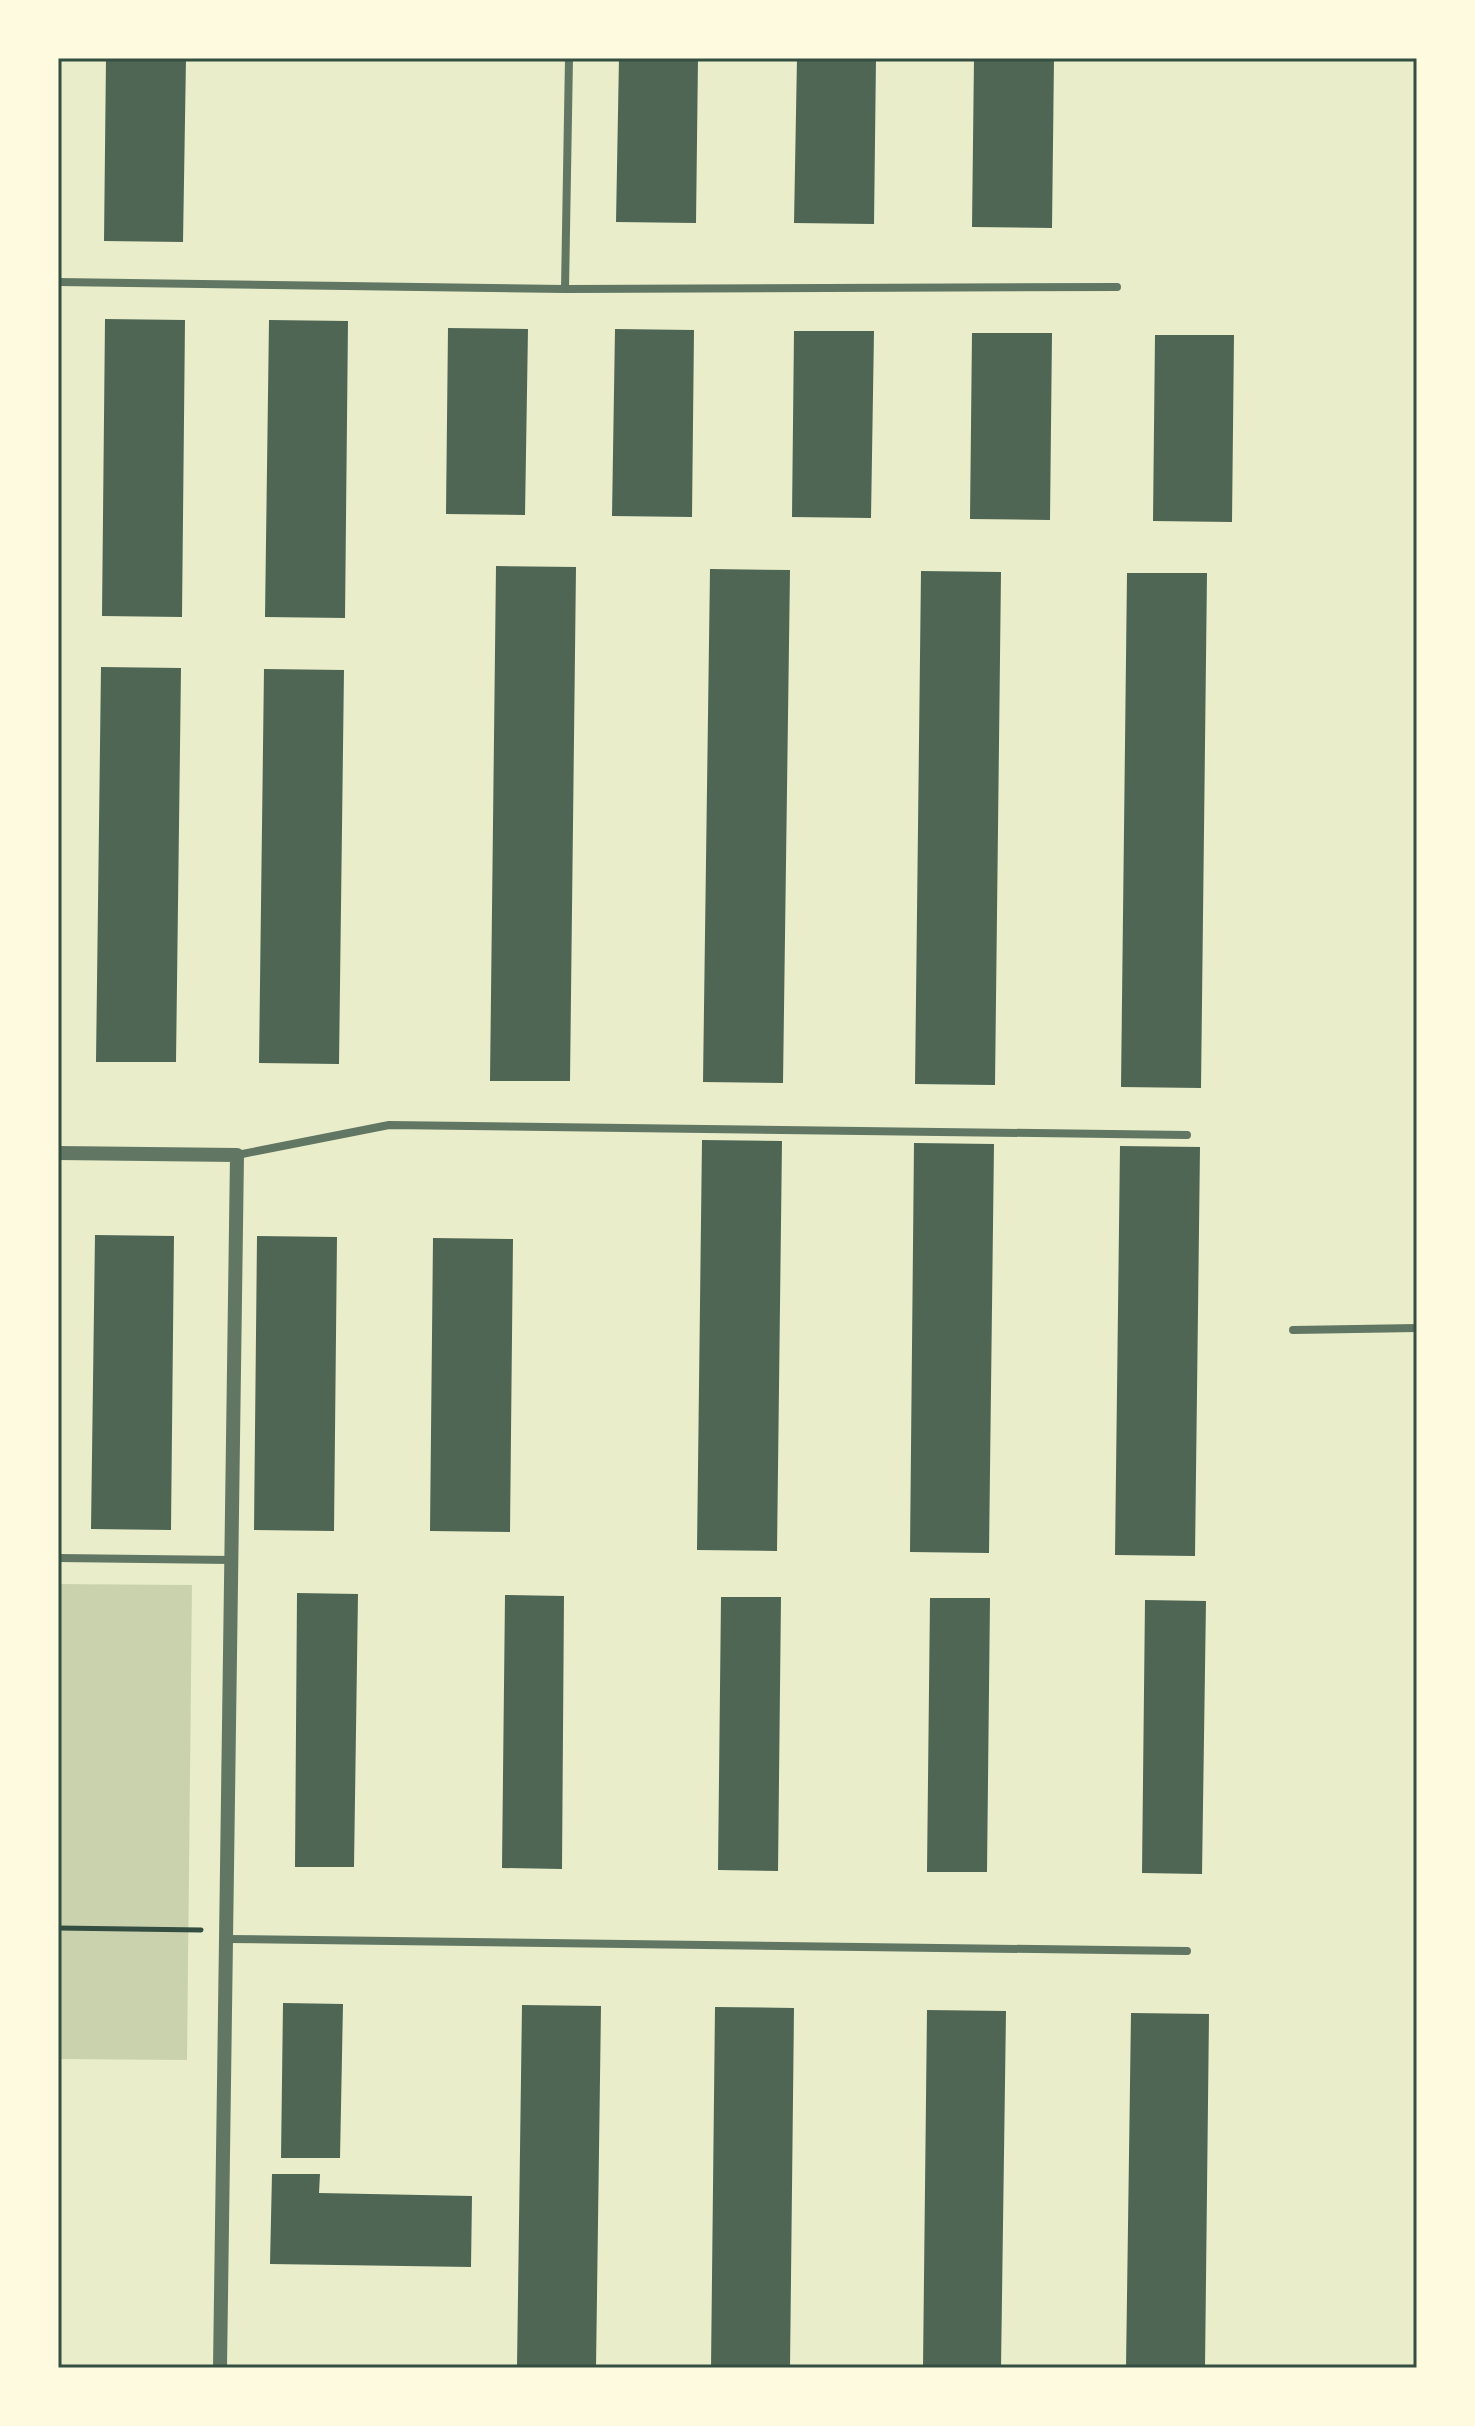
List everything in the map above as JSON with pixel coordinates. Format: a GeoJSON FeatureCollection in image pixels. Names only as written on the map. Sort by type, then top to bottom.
{"type":"FeatureCollection","features":[{"type":"Feature","properties":{"kind":"street"},"geometry":{"type":"LineString","coordinates":[[565,289],[569,58]]}},
{"type":"Feature","properties":{"kind":"street"},"geometry":{"type":"LineString","coordinates":[[58,282],[565,289],[1117,287]]}},
{"type":"Feature","properties":{"kind":"street"},"geometry":{"type":"LineString","coordinates":[[58,1153],[237,1155],[389,1125],[1187,1135]]}},
{"type":"Feature","properties":{"kind":"street"},"geometry":{"type":"LineString","coordinates":[[220,2368],[237,1155]]}},
{"type":"Feature","properties":{"kind":"street"},"geometry":{"type":"LineString","coordinates":[[1293,1330],[1417,1328]]}},
{"type":"Feature","properties":{"kind":"street"},"geometry":{"type":"LineString","coordinates":[[58,1558],[232,1560]]}},
{"type":"Feature","properties":{"kind":"street"},"geometry":{"type":"LineString","coordinates":[[226,1934],[1187,1951]]}},
{"type":"Feature","properties":{"kind":"path"},"geometry":{"type":"LineString","coordinates":[[58,1928],[226,1934]]}},
{"type":"Feature","properties":{"kind":"green space"},"geometry":{"type":"Polygon","coordinates":[[[58,1584],[192,1585],[187,2060],[58,2059],[58,1584]]]}},
{"type":"Feature","properties":{"kind":"building"},"geometry":{"type":"Polygon","coordinates":[[[106,58],[186,58],[183,242],[104,241],[106,58]]]}},
{"type":"Feature","properties":{"kind":"building"},"geometry":{"type":"Polygon","coordinates":[[[619,58],[698,58],[696,223],[616,222],[619,58]]]}},
{"type":"Feature","properties":{"kind":"building"},"geometry":{"type":"Polygon","coordinates":[[[797,58],[876,58],[874,224],[794,223],[797,58]]]}},
{"type":"Feature","properties":{"kind":"building"},"geometry":{"type":"Polygon","coordinates":[[[974,58],[1054,58],[1052,228],[972,227],[974,58]]]}},
{"type":"Feature","properties":{"kind":"building"},"geometry":{"type":"Polygon","coordinates":[[[105,319],[185,320],[182,617],[102,616],[105,319]]]}},
{"type":"Feature","properties":{"kind":"building"},"geometry":{"type":"Polygon","coordinates":[[[269,320],[348,321],[345,618],[265,617],[269,320]]]}},
{"type":"Feature","properties":{"kind":"building"},"geometry":{"type":"Polygon","coordinates":[[[448,328],[528,329],[525,515],[446,514],[448,328]]]}},
{"type":"Feature","properties":{"kind":"building"},"geometry":{"type":"Polygon","coordinates":[[[615,329],[694,330],[692,517],[612,516],[615,329]]]}},
{"type":"Feature","properties":{"kind":"building"},"geometry":{"type":"Polygon","coordinates":[[[794,331],[874,331],[871,518],[792,517],[794,331]]]}},
{"type":"Feature","properties":{"kind":"building"},"geometry":{"type":"Polygon","coordinates":[[[972,333],[1052,333],[1050,520],[970,519],[972,333]]]}},
{"type":"Feature","properties":{"kind":"building"},"geometry":{"type":"Polygon","coordinates":[[[1155,335],[1234,335],[1232,522],[1153,521],[1155,335]]]}},
{"type":"Feature","properties":{"kind":"building"},"geometry":{"type":"Polygon","coordinates":[[[496,566],[576,567],[570,1081],[490,1081],[496,566]]]}},
{"type":"Feature","properties":{"kind":"building"},"geometry":{"type":"Polygon","coordinates":[[[710,569],[790,570],[783,1083],[703,1082],[710,569]]]}},
{"type":"Feature","properties":{"kind":"building"},"geometry":{"type":"Polygon","coordinates":[[[921,571],[1001,572],[995,1085],[915,1084],[921,571]]]}},
{"type":"Feature","properties":{"kind":"building"},"geometry":{"type":"Polygon","coordinates":[[[1127,573],[1207,573],[1201,1088],[1121,1087],[1127,573]]]}},
{"type":"Feature","properties":{"kind":"building"},"geometry":{"type":"Polygon","coordinates":[[[101,667],[181,668],[176,1062],[96,1062],[101,667]]]}},
{"type":"Feature","properties":{"kind":"building"},"geometry":{"type":"Polygon","coordinates":[[[264,669],[344,670],[339,1064],[259,1063],[264,669]]]}},
{"type":"Feature","properties":{"kind":"building"},"geometry":{"type":"Polygon","coordinates":[[[702,1140],[782,1141],[777,1551],[697,1550],[702,1140]]]}},
{"type":"Feature","properties":{"kind":"building"},"geometry":{"type":"Polygon","coordinates":[[[914,1143],[994,1144],[989,1553],[910,1552],[914,1143]]]}},
{"type":"Feature","properties":{"kind":"building"},"geometry":{"type":"Polygon","coordinates":[[[1120,1146],[1200,1147],[1195,1556],[1115,1555],[1120,1146]]]}},
{"type":"Feature","properties":{"kind":"building"},"geometry":{"type":"Polygon","coordinates":[[[95,1235],[174,1236],[171,1530],[91,1529],[95,1235]]]}},
{"type":"Feature","properties":{"kind":"building"},"geometry":{"type":"Polygon","coordinates":[[[257,1236],[337,1237],[334,1531],[254,1530],[257,1236]]]}},
{"type":"Feature","properties":{"kind":"building"},"geometry":{"type":"Polygon","coordinates":[[[433,1238],[513,1239],[510,1532],[430,1531],[433,1238]]]}},
{"type":"Feature","properties":{"kind":"building"},"geometry":{"type":"Polygon","coordinates":[[[297,1593],[358,1594],[354,1867],[295,1867],[297,1593]]]}},
{"type":"Feature","properties":{"kind":"building"},"geometry":{"type":"Polygon","coordinates":[[[505,1595],[564,1596],[562,1869],[502,1868],[505,1595]]]}},
{"type":"Feature","properties":{"kind":"building"},"geometry":{"type":"Polygon","coordinates":[[[721,1597],[781,1597],[778,1871],[718,1870],[721,1597]]]}},
{"type":"Feature","properties":{"kind":"building"},"geometry":{"type":"Polygon","coordinates":[[[930,1598],[990,1598],[987,1872],[927,1872],[930,1598]]]}},
{"type":"Feature","properties":{"kind":"building"},"geometry":{"type":"Polygon","coordinates":[[[1145,1600],[1206,1601],[1202,1874],[1142,1873],[1145,1600]]]}},
{"type":"Feature","properties":{"kind":"building"},"geometry":{"type":"Polygon","coordinates":[[[283,2003],[343,2004],[340,2158],[281,2158],[283,2003]]]}},
{"type":"Feature","properties":{"kind":"building"},"geometry":{"type":"Polygon","coordinates":[[[522,2005],[601,2006],[596,2368],[517,2368],[522,2005]]]}},
{"type":"Feature","properties":{"kind":"building"},"geometry":{"type":"Polygon","coordinates":[[[715,2007],[794,2008],[790,2368],[711,2368],[715,2007]]]}},
{"type":"Feature","properties":{"kind":"building"},"geometry":{"type":"Polygon","coordinates":[[[927,2010],[1006,2011],[1001,2368],[923,2368],[927,2010]]]}},
{"type":"Feature","properties":{"kind":"building"},"geometry":{"type":"Polygon","coordinates":[[[1131,2013],[1209,2014],[1205,2368],[1126,2368],[1131,2013]]]}},
{"type":"Feature","properties":{"kind":"building"},"geometry":{"type":"Polygon","coordinates":[[[272,2174],[320,2174],[319,2193],[472,2196],[471,2267],[270,2264],[272,2174]]]}}]}
